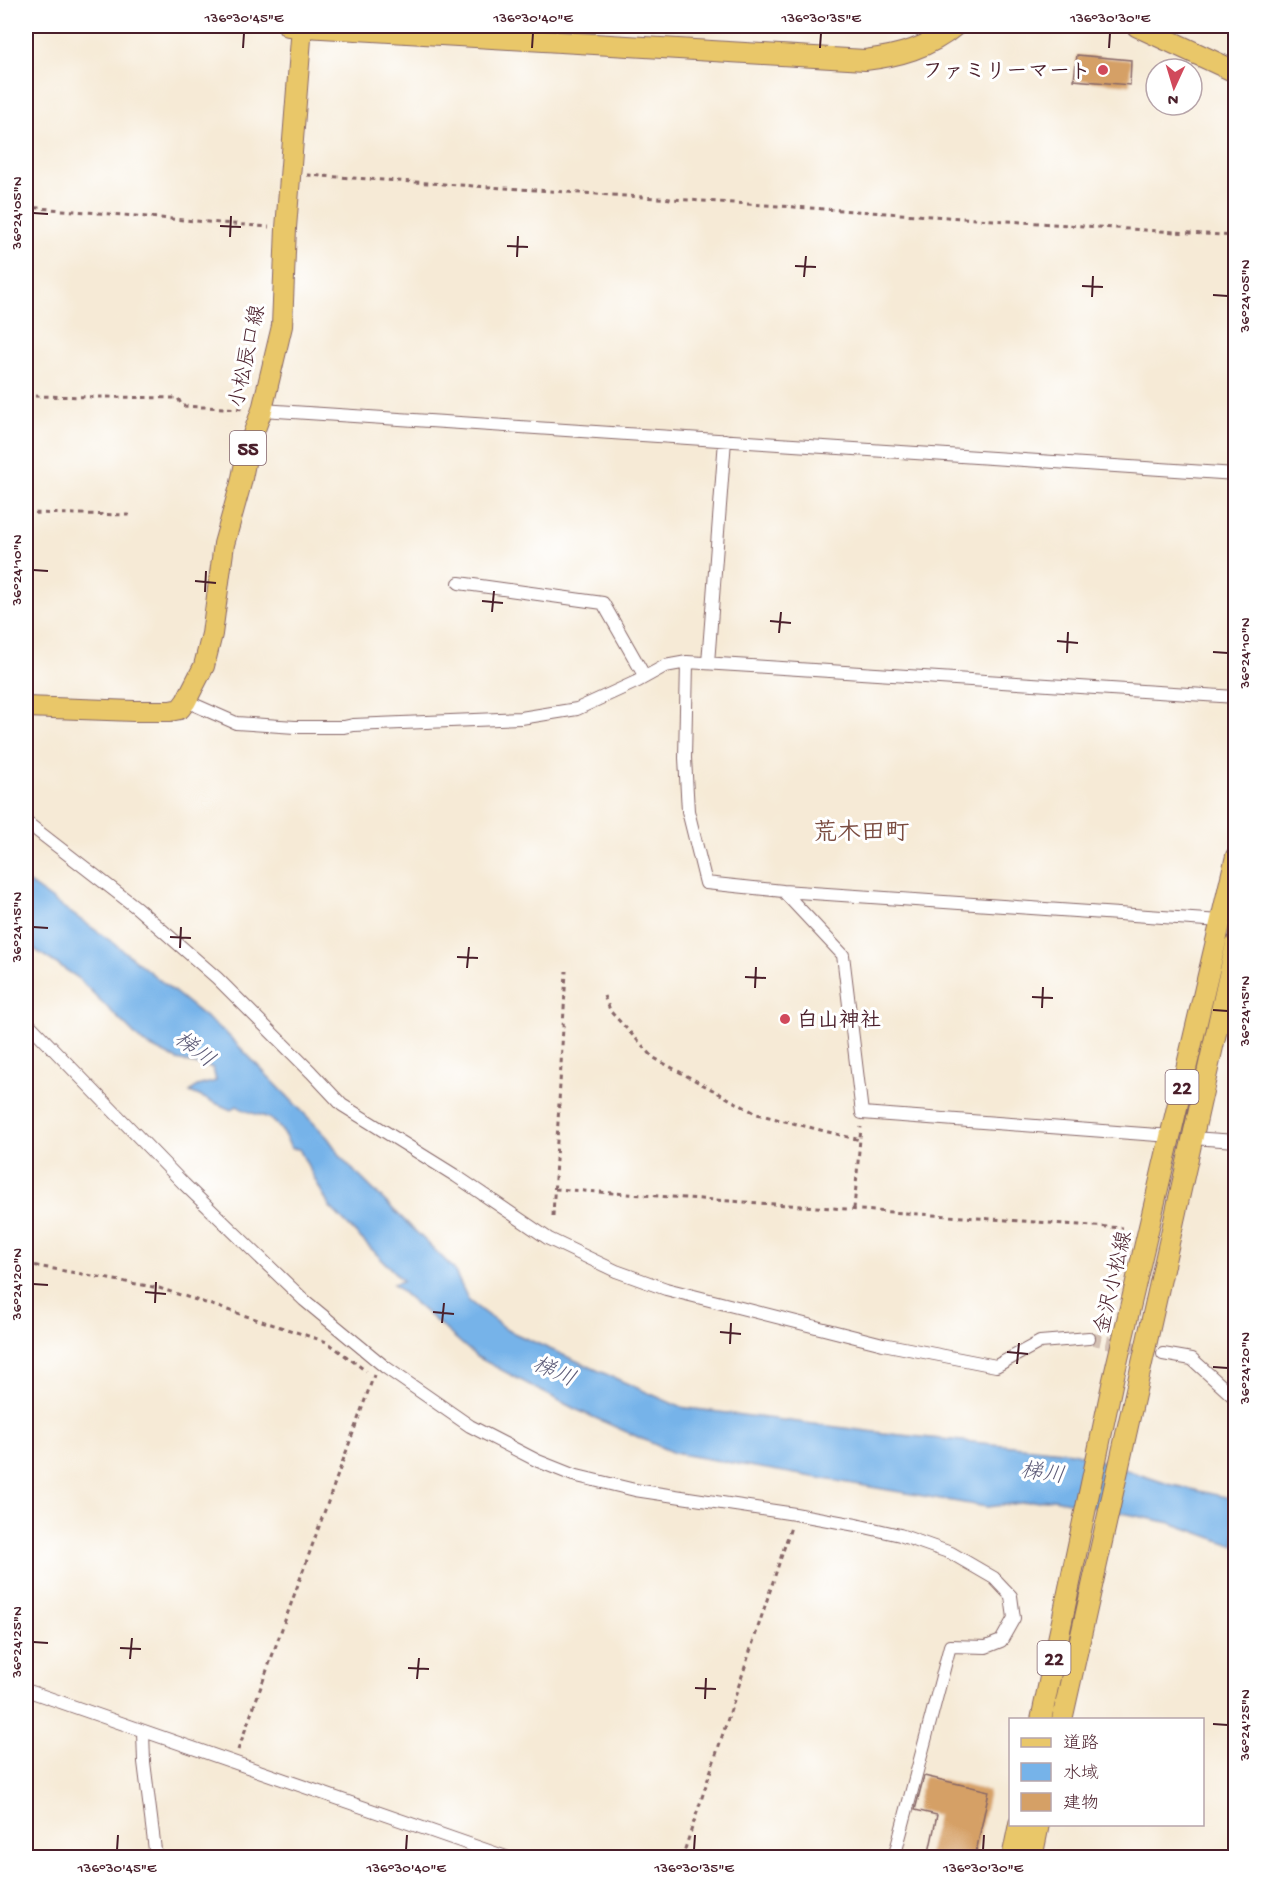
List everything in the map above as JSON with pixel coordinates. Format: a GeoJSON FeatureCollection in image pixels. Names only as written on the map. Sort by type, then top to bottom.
{"type":"FeatureCollection","features":[{"type":"Feature","properties":{"kind":"highway"},"geometry":{"type":"LineString","coordinates":[[1137,26],[1236,72]]}},
{"type":"Feature","properties":{"kind":"main road","name":"小松辰口線"},"geometry":{"type":"LineString","coordinates":[[186,701],[204,666],[209,648],[224,544],[282,326],[298,26],[865,60],[892,57],[919,48],[944,35],[955,26]]}},
{"type":"Feature","properties":{"kind":"main road"},"geometry":{"type":"LineString","coordinates":[[26,707],[170,711],[180,709],[186,701]]}},
{"type":"Feature","properties":{"kind":"main road","name":"金沢小松線"},"geometry":{"type":"LineString","coordinates":[[1041,1718],[1113,1380],[1236,856]]}},
{"type":"Feature","properties":{"kind":"main road","name":"22"},"geometry":{"type":"LineString","coordinates":[[1062,1718],[1236,944]]}},
{"type":"Feature","properties":{"kind":"main road"},"geometry":{"type":"LineString","coordinates":[[1012,1857],[1019,1826]]}},
{"type":"Feature","properties":{"kind":"main road"},"geometry":{"type":"LineString","coordinates":[[1032,1857],[1039,1826]]}},
{"type":"Feature","properties":{"kind":"street"},"geometry":{"type":"LineString","coordinates":[[261,410],[1236,474]]}},
{"type":"Feature","properties":{"kind":"street"},"geometry":{"type":"LineString","coordinates":[[708,663],[725,440]]}},
{"type":"Feature","properties":{"kind":"street"},"geometry":{"type":"LineString","coordinates":[[459,583],[603,603],[645,677]]}},
{"type":"Feature","properties":{"kind":"street"},"geometry":{"type":"LineString","coordinates":[[186,701],[236,723],[295,727],[344,727],[521,718],[577,709],[665,666],[687,662],[1236,697]]}},
{"type":"Feature","properties":{"kind":"street"},"geometry":{"type":"LineString","coordinates":[[687,662],[685,758],[688,811],[706,883],[783,891],[1221,921]]}},
{"type":"Feature","properties":{"kind":"street"},"geometry":{"type":"LineString","coordinates":[[26,822],[137,908],[217,978],[342,1106],[456,1176],[549,1239],[616,1271],[677,1292],[883,1344],[996,1366],[1040,1342],[1089,1338]]}},
{"type":"Feature","properties":{"kind":"street"},"geometry":{"type":"LineString","coordinates":[[783,891],[843,955],[862,1113],[1171,1136]]}},
{"type":"Feature","properties":{"kind":"street"},"geometry":{"type":"LineString","coordinates":[[26,1021],[184,1184],[304,1300],[385,1367],[470,1426],[538,1461],[573,1475],[635,1490],[795,1514],[900,1535],[951,1553],[994,1578],[1011,1596],[1014,1618],[1001,1641],[986,1647],[950,1646],[894,1857]]}},
{"type":"Feature","properties":{"kind":"street"},"geometry":{"type":"LineString","coordinates":[[1192,1138],[1236,1141]]}},
{"type":"Feature","properties":{"kind":"street"},"geometry":{"type":"LineString","coordinates":[[1163,1354],[1192,1359],[1236,1399]]}},
{"type":"Feature","properties":{"kind":"street"},"geometry":{"type":"LineString","coordinates":[[26,1690],[233,1764],[509,1857]]}},
{"type":"Feature","properties":{"kind":"street"},"geometry":{"type":"LineString","coordinates":[[143,1732],[144,1762],[156,1857]]}},
{"type":"Feature","properties":{"kind":"path"},"geometry":{"type":"LineString","coordinates":[[291,173],[1236,236]]}},
{"type":"Feature","properties":{"kind":"path"},"geometry":{"type":"LineString","coordinates":[[26,207],[286,228]]}},
{"type":"Feature","properties":{"kind":"path"},"geometry":{"type":"LineString","coordinates":[[26,396],[178,398],[182,406],[261,410]]}},
{"type":"Feature","properties":{"kind":"path"},"geometry":{"type":"LineString","coordinates":[[26,513],[130,515]]}},
{"type":"Feature","properties":{"kind":"path"},"geometry":{"type":"LineString","coordinates":[[554,1216],[566,971]]}},
{"type":"Feature","properties":{"kind":"path"},"geometry":{"type":"LineString","coordinates":[[604,996],[611,1012],[654,1058],[758,1114],[860,1140]]}},
{"type":"Feature","properties":{"kind":"path"},"geometry":{"type":"LineString","coordinates":[[854,1209],[862,1113]]}},
{"type":"Feature","properties":{"kind":"path"},"geometry":{"type":"LineString","coordinates":[[555,1189],[1123,1228]]}},
{"type":"Feature","properties":{"kind":"path"},"geometry":{"type":"LineString","coordinates":[[26,1264],[159,1288],[327,1342],[373,1376],[233,1764]]}},
{"type":"Feature","properties":{"kind":"path"},"geometry":{"type":"LineString","coordinates":[[682,1857],[795,1514]]}},
{"type":"Feature","properties":{"kind":"water","name":"梯川"},"geometry":{"type":"Polygon","coordinates":[[[26,881],[115,944],[228,1035],[328,1138],[345,1162],[453,1268],[469,1301],[507,1330],[680,1407],[891,1434],[1073,1452],[1168,1484],[1235,1499],[1235,1546],[1171,1523],[1054,1499],[987,1507],[674,1453],[575,1409],[477,1357],[393,1284],[403,1281],[329,1206],[299,1149],[291,1148],[275,1122],[237,1106],[231,1110],[190,1092],[197,1086],[216,1081],[213,1068],[177,1060],[143,1043],[77,977],[26,944],[26,881]]]}},
{"type":"Feature","properties":{"kind":"building","name":"ファミリーマート"},"geometry":{"type":"Polygon","coordinates":[[[1077,55],[1131,60],[1130,85],[1074,80],[1077,55]]]}},
{"type":"Feature","properties":{"kind":"building"},"geometry":{"type":"Polygon","coordinates":[[[924,1776],[989,1791],[975,1857],[928,1857],[937,1815],[915,1810],[924,1776]]]}},
{"type":"Feature","properties":{"kind":"tunnel"},"geometry":{"type":"LineString","coordinates":[[1089,1338],[1163,1354]]}},
{"type":"Feature","properties":{"kind":"place","name":"ファミリーマート"},"geometry":{"type":"Point","coordinates":[1103,70]}},
{"type":"Feature","properties":{"kind":"place","name":"白山神社"},"geometry":{"type":"Point","coordinates":[785,1019]}},
{"type":"Feature","properties":{"kind":"district","name":"荒木田町"},"geometry":{"type":"Point","coordinates":[861,831]}}]}
